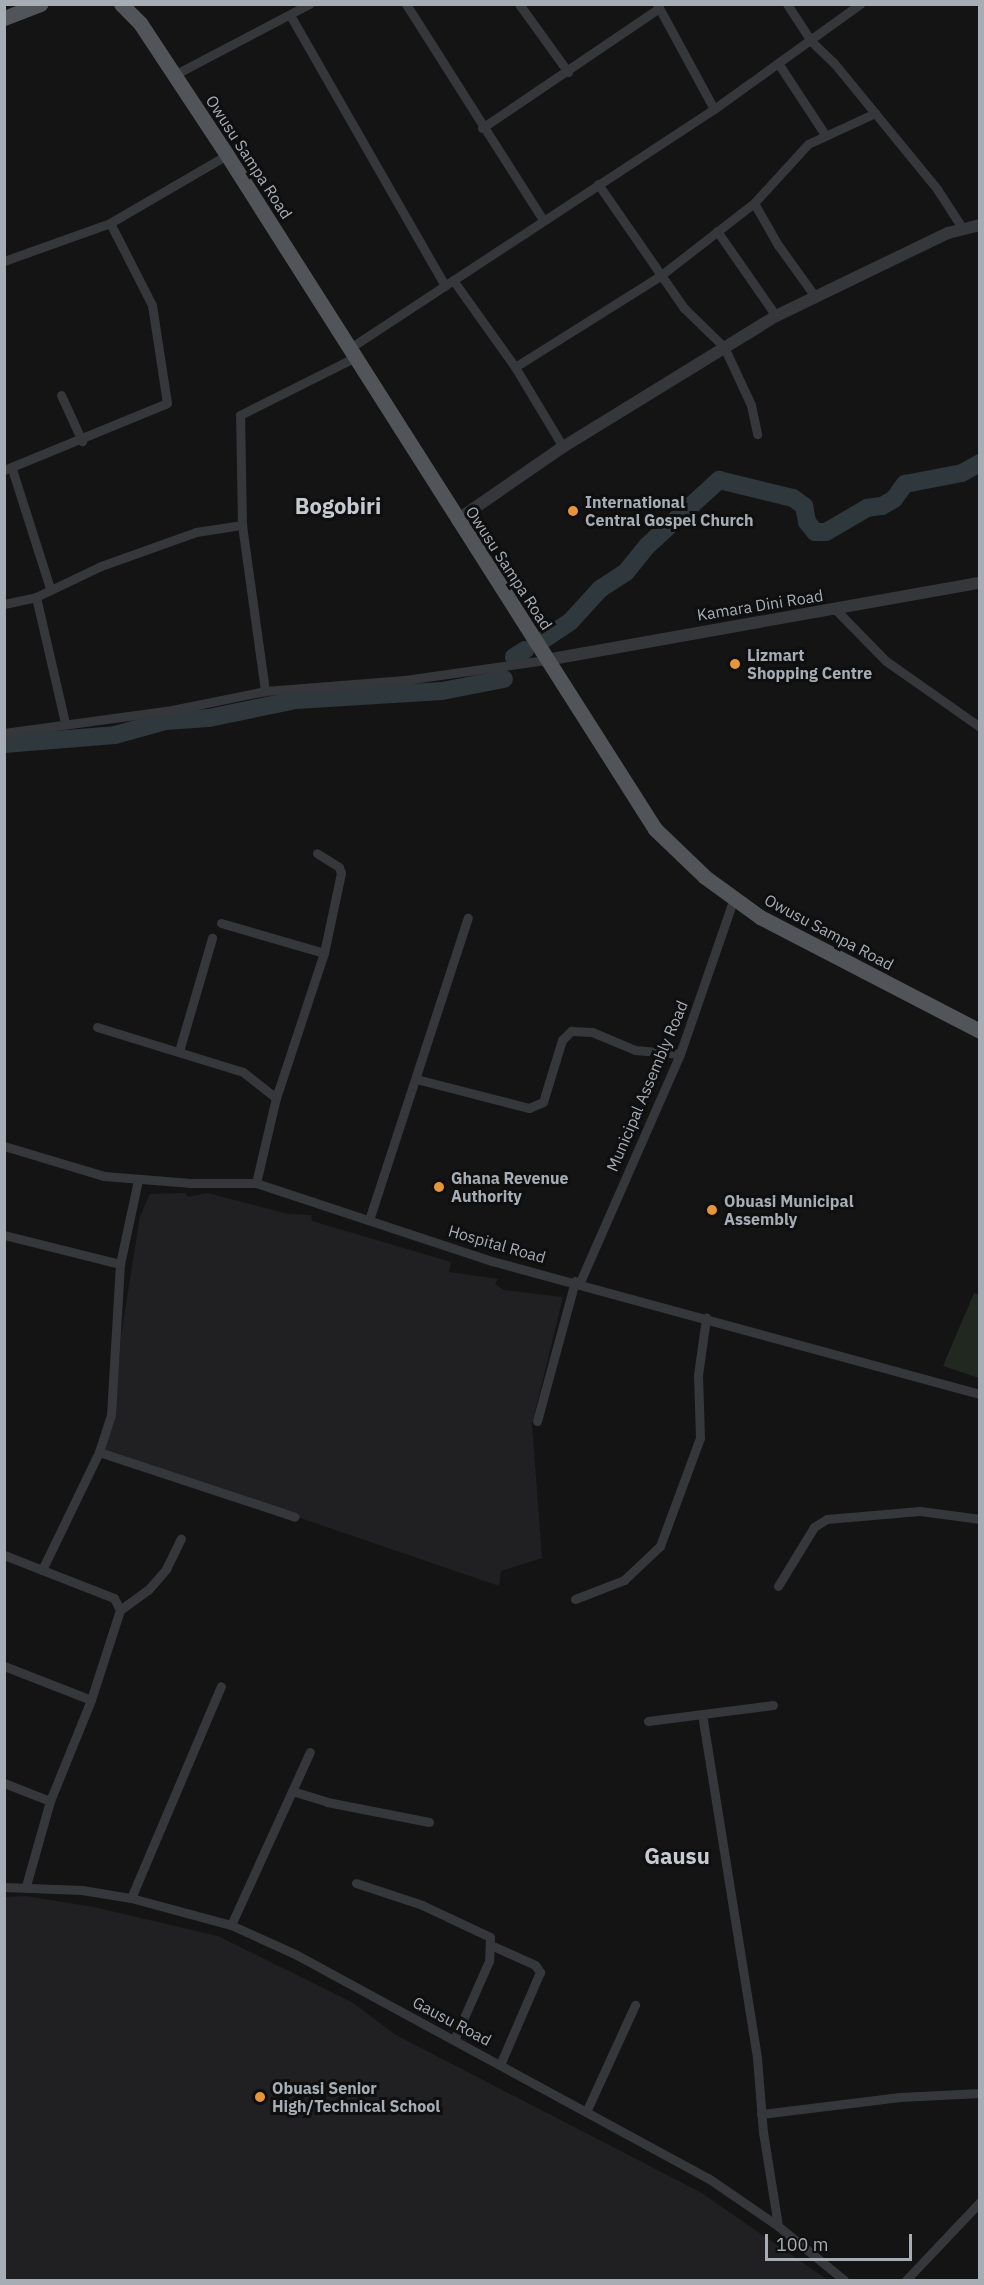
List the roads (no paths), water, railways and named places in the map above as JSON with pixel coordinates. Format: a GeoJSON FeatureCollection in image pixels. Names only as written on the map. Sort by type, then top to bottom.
{"type":"FeatureCollection","features":[{"type":"Feature","properties":{"kind":"main road"},"geometry":{"type":"LineString","coordinates":[[4,18],[40,4]]}},
{"type":"Feature","properties":{"kind":"main road","name":"Owusu Sampa Road"},"geometry":{"type":"LineString","coordinates":[[127,6],[227,155],[655,829],[675,852],[760,917],[980,1032]]}},
{"type":"Feature","properties":{"kind":"street"},"geometry":{"type":"LineString","coordinates":[[174,75],[309,4]]}},
{"type":"Feature","properties":{"kind":"street"},"geometry":{"type":"LineString","coordinates":[[406,4],[482,128],[543,220]]}},
{"type":"Feature","properties":{"kind":"street"},"geometry":{"type":"LineString","coordinates":[[519,4],[568,72]]}},
{"type":"Feature","properties":{"kind":"street"},"geometry":{"type":"LineString","coordinates":[[787,4],[811,41],[875,113],[937,189],[963,229]]}},
{"type":"Feature","properties":{"kind":"street"},"geometry":{"type":"LineString","coordinates":[[265,691],[242,525],[240,415],[353,352],[449,283],[714,109],[860,4]]}},
{"type":"Feature","properties":{"kind":"street"},"geometry":{"type":"LineString","coordinates":[[482,128],[568,72],[658,7],[714,109]]}},
{"type":"Feature","properties":{"kind":"street"},"geometry":{"type":"LineString","coordinates":[[291,15],[449,283],[515,367],[563,447]]}},
{"type":"Feature","properties":{"kind":"street"},"geometry":{"type":"LineString","coordinates":[[778,63],[826,136]]}},
{"type":"Feature","properties":{"kind":"street"},"geometry":{"type":"LineString","coordinates":[[515,367],[660,276],[754,203],[808,144],[875,113]]}},
{"type":"Feature","properties":{"kind":"street"},"geometry":{"type":"LineString","coordinates":[[4,261],[110,223],[227,155]]}},
{"type":"Feature","properties":{"kind":"street"},"geometry":{"type":"LineString","coordinates":[[598,184],[684,308],[724,347],[751,405],[757,434]]}},
{"type":"Feature","properties":{"kind":"street"},"geometry":{"type":"LineString","coordinates":[[754,203],[778,245],[814,295]]}},
{"type":"Feature","properties":{"kind":"street"},"geometry":{"type":"LineString","coordinates":[[50,588],[8,470],[82,441],[167,403],[152,305],[110,223]]}},
{"type":"Feature","properties":{"kind":"street"},"geometry":{"type":"LineString","coordinates":[[457,520],[563,447],[776,316],[814,295],[963,229],[980,225]]}},
{"type":"Feature","properties":{"kind":"street"},"geometry":{"type":"LineString","coordinates":[[717,231],[776,316]]}},
{"type":"Feature","properties":{"kind":"street"},"geometry":{"type":"LineString","coordinates":[[61,395],[82,441]]}},
{"type":"Feature","properties":{"kind":"street"},"geometry":{"type":"LineString","coordinates":[[4,604],[36,597],[50,588],[196,532],[242,525]]}},
{"type":"Feature","properties":{"kind":"street","name":"Kamara Dini Road"},"geometry":{"type":"LineString","coordinates":[[546,660],[980,584]]}},
{"type":"Feature","properties":{"kind":"street"},"geometry":{"type":"LineString","coordinates":[[36,597],[65,723]]}},
{"type":"Feature","properties":{"kind":"street"},"geometry":{"type":"LineString","coordinates":[[835,609],[895,668],[980,727]]}},
{"type":"Feature","properties":{"kind":"street"},"geometry":{"type":"LineString","coordinates":[[4,733],[172,710],[265,691],[405,680],[546,660]]}},
{"type":"Feature","properties":{"kind":"street"},"geometry":{"type":"LineString","coordinates":[[256,1183],[276,1098],[324,952],[341,873],[339,867],[317,853]]}},
{"type":"Feature","properties":{"kind":"street","name":"Municipal Assembly Road"},"geometry":{"type":"LineString","coordinates":[[537,1421],[578,1281],[680,1054],[734,898]]}},
{"type":"Feature","properties":{"kind":"street"},"geometry":{"type":"LineString","coordinates":[[369,1220],[468,918]]}},
{"type":"Feature","properties":{"kind":"street"},"geometry":{"type":"LineString","coordinates":[[221,923],[324,952]]}},
{"type":"Feature","properties":{"kind":"street"},"geometry":{"type":"LineString","coordinates":[[179,1051],[213,938]]}},
{"type":"Feature","properties":{"kind":"street"},"geometry":{"type":"LineString","coordinates":[[97,1028],[243,1072],[276,1098]]}},
{"type":"Feature","properties":{"kind":"street"},"geometry":{"type":"LineString","coordinates":[[416,1079],[529,1108],[543,1102],[562,1040],[571,1031],[592,1032],[635,1050],[680,1054]]}},
{"type":"Feature","properties":{"kind":"street","name":"Hospital Road"},"geometry":{"type":"LineString","coordinates":[[4,1146],[104,1176],[138,1180],[256,1183],[492,1261],[578,1281],[980,1394]]}},
{"type":"Feature","properties":{"kind":"street"},"geometry":{"type":"LineString","coordinates":[[42,1570],[99,1452],[111,1415],[120,1264],[138,1180]]}},
{"type":"Feature","properties":{"kind":"street"},"geometry":{"type":"LineString","coordinates":[[4,1235],[120,1264]]}},
{"type":"Feature","properties":{"kind":"street"},"geometry":{"type":"LineString","coordinates":[[575,1599],[624,1580],[660,1546],[700,1438],[698,1375],[706,1318]]}},
{"type":"Feature","properties":{"kind":"street"},"geometry":{"type":"LineString","coordinates":[[99,1452],[295,1517]]}},
{"type":"Feature","properties":{"kind":"street"},"geometry":{"type":"LineString","coordinates":[[778,1586],[814,1527],[827,1519],[920,1511],[980,1519]]}},
{"type":"Feature","properties":{"kind":"street"},"geometry":{"type":"LineString","coordinates":[[26,1886],[50,1801],[91,1700],[120,1610],[142,1595],[166,1569],[181,1538]]}},
{"type":"Feature","properties":{"kind":"street"},"geometry":{"type":"LineString","coordinates":[[4,1555],[114,1599],[120,1610]]}},
{"type":"Feature","properties":{"kind":"street"},"geometry":{"type":"LineString","coordinates":[[4,1666],[91,1700]]}},
{"type":"Feature","properties":{"kind":"street"},"geometry":{"type":"LineString","coordinates":[[131,1898],[221,1686]]}},
{"type":"Feature","properties":{"kind":"street"},"geometry":{"type":"LineString","coordinates":[[648,1721],[773,1705]]}},
{"type":"Feature","properties":{"kind":"street"},"geometry":{"type":"LineString","coordinates":[[702,1714],[757,2058],[761,2114],[778,2226]]}},
{"type":"Feature","properties":{"kind":"street"},"geometry":{"type":"LineString","coordinates":[[231,1925],[310,1752]]}},
{"type":"Feature","properties":{"kind":"street"},"geometry":{"type":"LineString","coordinates":[[4,1783],[50,1801]]}},
{"type":"Feature","properties":{"kind":"street"},"geometry":{"type":"LineString","coordinates":[[292,1791],[327,1802],[429,1822]]}},
{"type":"Feature","properties":{"kind":"street"},"geometry":{"type":"LineString","coordinates":[[356,1883],[484,1932],[493,1946],[535,1965],[540,1972],[500,2065]]}},
{"type":"Feature","properties":{"kind":"street","name":"Gausu Road"},"geometry":{"type":"LineString","coordinates":[[4,1887],[26,1886],[131,1898],[231,1925],[295,1954],[708,2178],[778,2226],[844,2280]]}},
{"type":"Feature","properties":{"kind":"street"},"geometry":{"type":"LineString","coordinates":[[454,2040],[493,1946]]}},
{"type":"Feature","properties":{"kind":"street"},"geometry":{"type":"LineString","coordinates":[[586,2112],[635,2005]]}},
{"type":"Feature","properties":{"kind":"street"},"geometry":{"type":"LineString","coordinates":[[761,2114],[900,2097],[980,2093]]}},
{"type":"Feature","properties":{"kind":"street"},"geometry":{"type":"LineString","coordinates":[[906,2280],[980,2202]]}},
{"type":"Feature","properties":{"kind":"waterway"},"geometry":{"type":"LineString","coordinates":[[546,638],[570,622],[600,589],[626,572],[647,546],[719,480],[793,498],[804,506],[807,522],[815,532],[826,532],[867,508],[882,506],[894,499],[905,484],[962,473],[980,463]]}},
{"type":"Feature","properties":{"kind":"waterway"},"geometry":{"type":"LineString","coordinates":[[514,657],[525,650]]}},
{"type":"Feature","properties":{"kind":"waterway"},"geometry":{"type":"LineString","coordinates":[[4,744],[115,735],[166,721],[209,718],[296,700],[442,691],[504,679]]}},
{"type":"Feature","properties":{"kind":"place","name":"International Central Gospel Church"},"geometry":{"type":"Point","coordinates":[573,511]}},
{"type":"Feature","properties":{"kind":"place","name":"Lizmart Shopping Centre"},"geometry":{"type":"Point","coordinates":[735,664]}},
{"type":"Feature","properties":{"kind":"place","name":"Ghana Revenue Authority"},"geometry":{"type":"Point","coordinates":[439,1187]}},
{"type":"Feature","properties":{"kind":"place","name":"Obuasi Municipal Assembly"},"geometry":{"type":"Point","coordinates":[712,1210]}},
{"type":"Feature","properties":{"kind":"place","name":"Obuasi Senior High/Technical School"},"geometry":{"type":"Point","coordinates":[260,2097]}},
{"type":"Feature","properties":{"kind":"district","name":"Bogobiri"},"geometry":{"type":"Point","coordinates":[338,506]}},
{"type":"Feature","properties":{"kind":"district","name":"Gausu"},"geometry":{"type":"Point","coordinates":[677,1856]}}]}
